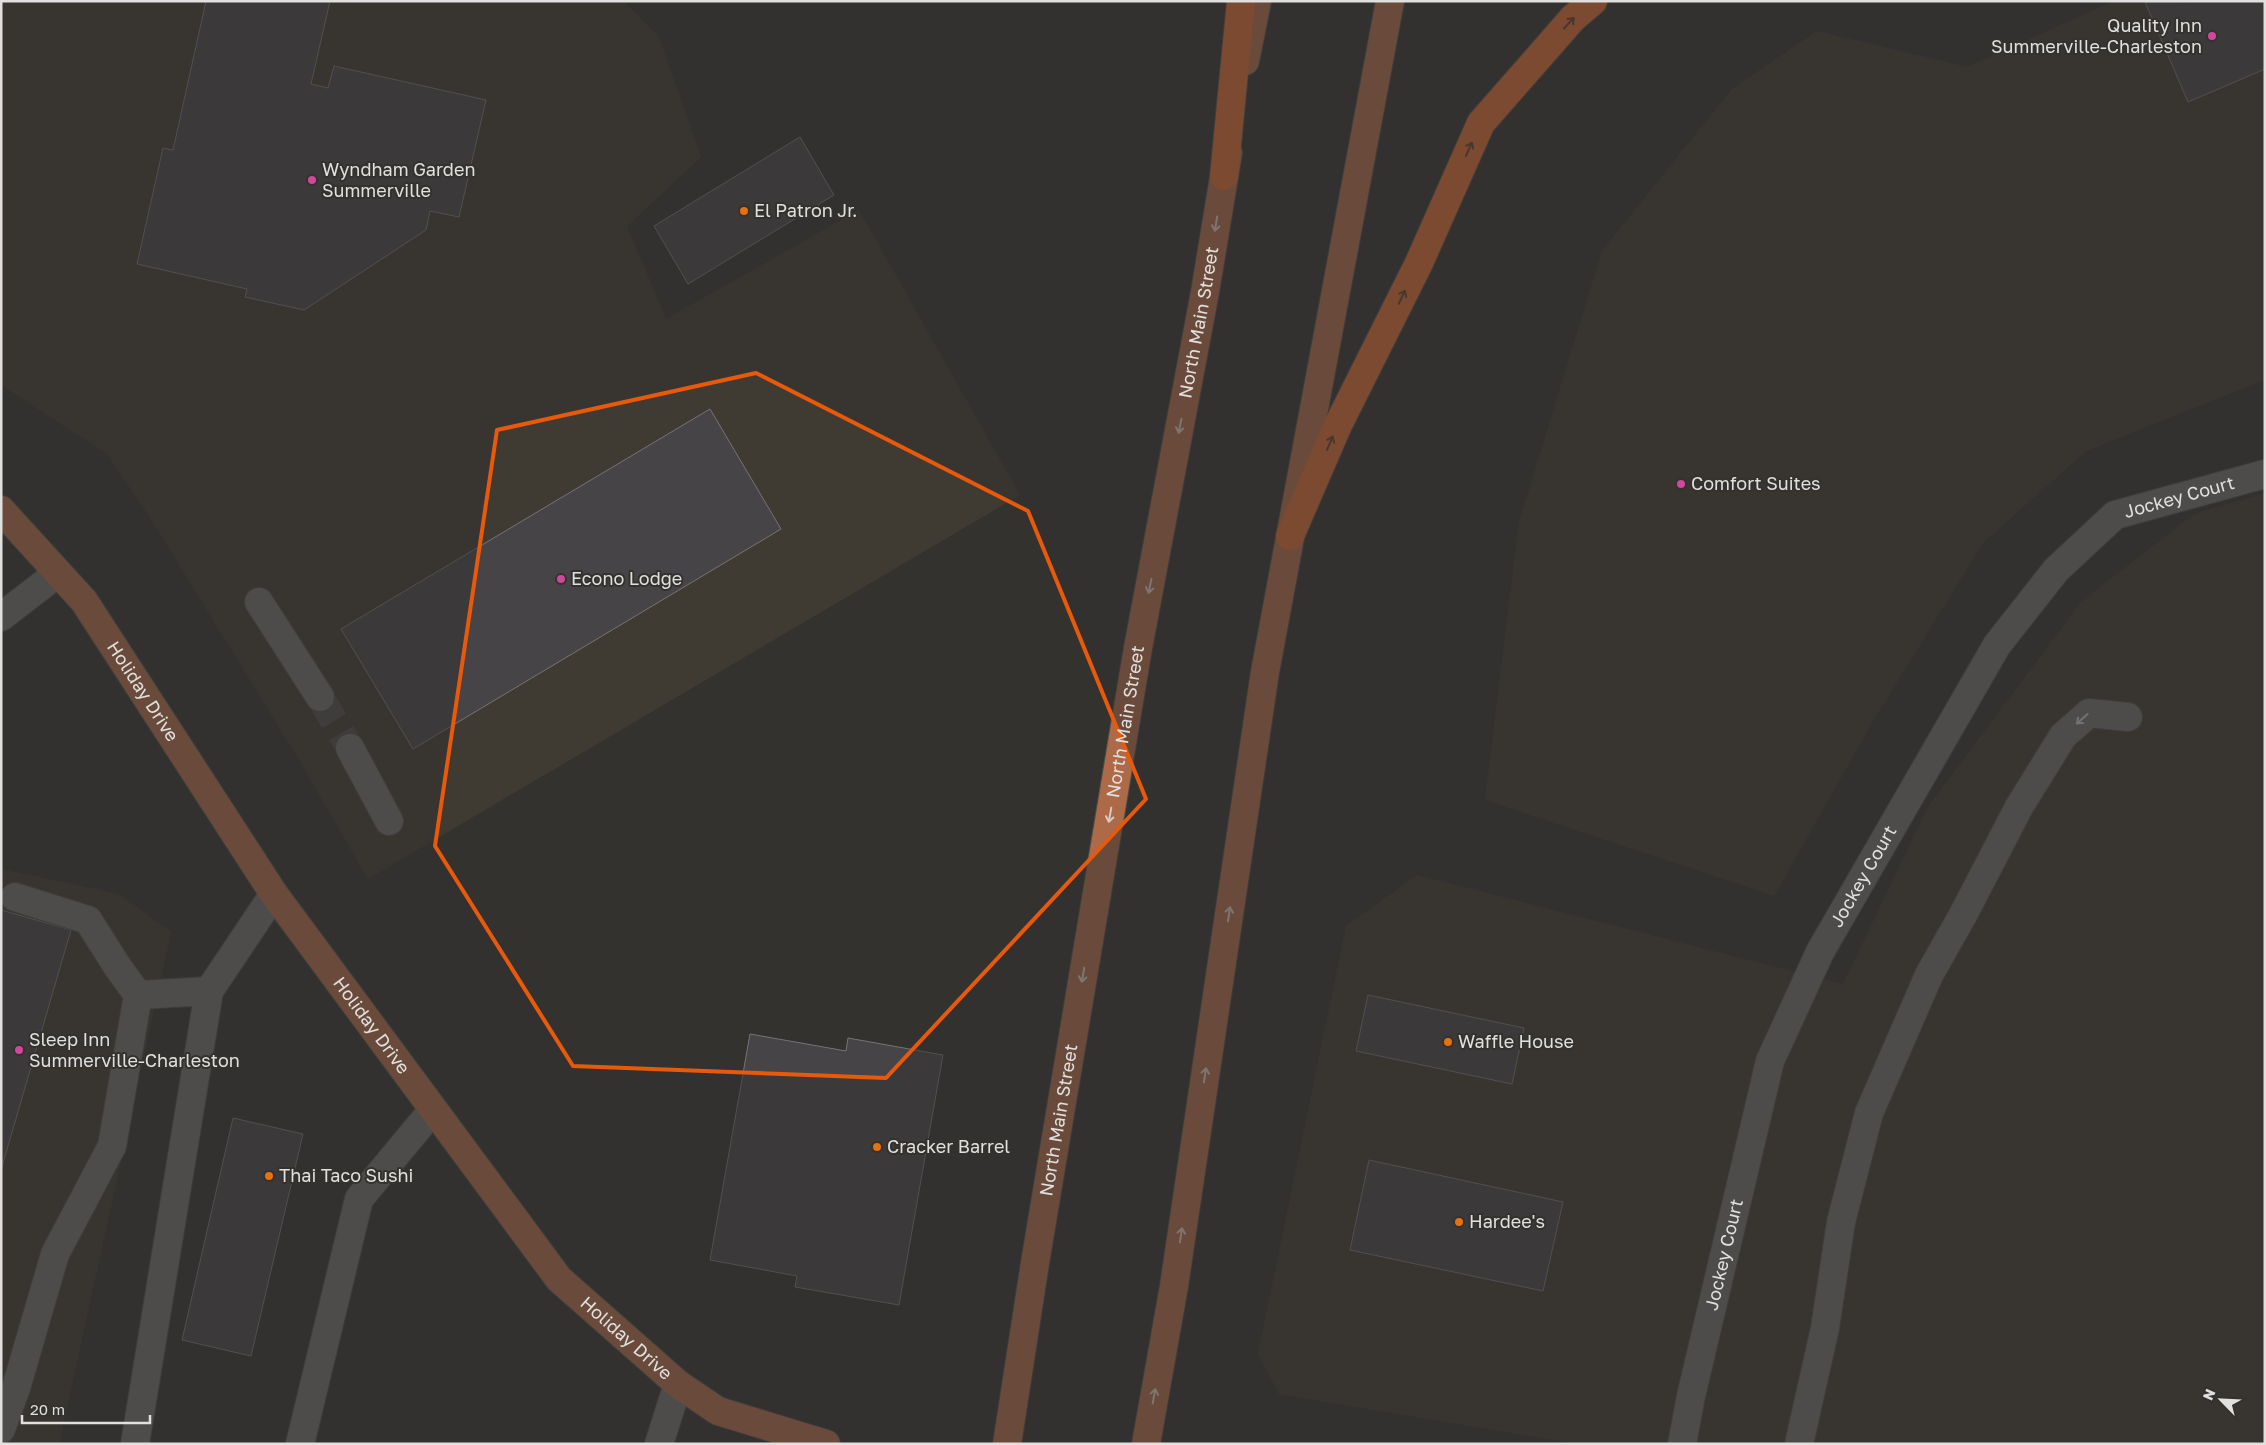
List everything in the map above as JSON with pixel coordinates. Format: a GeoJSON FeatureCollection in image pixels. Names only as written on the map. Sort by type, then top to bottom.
{"type":"FeatureCollection","features":[{"type":"Feature","properties":{"kind":"highway"},"geometry":{"type":"LineString","coordinates":[[1224,176],[1241,1]]}},
{"type":"Feature","properties":{"kind":"highway"},"geometry":{"type":"LineString","coordinates":[[1290,536],[1338,425],[1419,263],[1481,123],[1573,18],[1593,1]]}},
{"type":"Feature","properties":{"kind":"main road","name":"North Main Street"},"geometry":{"type":"LineString","coordinates":[[1007,1444],[1035,1263],[1138,648],[1257,1]]}},
{"type":"Feature","properties":{"kind":"main road"},"geometry":{"type":"LineString","coordinates":[[1146,1444],[1174,1286],[1264,672],[1390,1]]}},
{"type":"Feature","properties":{"kind":"main road","name":"Holiday Drive"},"geometry":{"type":"LineString","coordinates":[[1,510],[84,601],[274,894],[432,1111],[558,1279],[678,1384],[718,1411],[826,1444]]}},
{"type":"Feature","properties":{"kind":"street","name":"Jockey Court"},"geometry":{"type":"LineString","coordinates":[[1682,1444],[1691,1396],[1770,1061],[1820,952],[1997,646],[2056,570],[2115,515],[2264,480]]}},
{"type":"Feature","properties":{"kind":"street"},"geometry":{"type":"LineString","coordinates":[[1,618],[58,573]]}},
{"type":"Feature","properties":{"kind":"street"},"geometry":{"type":"LineString","coordinates":[[259,602],[320,697]]}},
{"type":"Feature","properties":{"kind":"street"},"geometry":{"type":"LineString","coordinates":[[1799,1444],[1825,1328],[1841,1222],[1869,1113],[1929,976],[2019,806],[2063,736],[2089,713],[2128,717]]}},
{"type":"Feature","properties":{"kind":"street"},"geometry":{"type":"LineString","coordinates":[[350,748],[389,821]]}},
{"type":"Feature","properties":{"kind":"street"},"geometry":{"type":"LineString","coordinates":[[136,1444],[209,991],[274,894]]}},
{"type":"Feature","properties":{"kind":"street"},"geometry":{"type":"LineString","coordinates":[[1,1430],[56,1254],[112,1146],[138,995],[88,920],[16,897]]}},
{"type":"Feature","properties":{"kind":"street"},"geometry":{"type":"LineString","coordinates":[[138,995],[209,991]]}},
{"type":"Feature","properties":{"kind":"street"},"geometry":{"type":"LineString","coordinates":[[300,1444],[359,1199],[432,1111]]}},
{"type":"Feature","properties":{"kind":"street"},"geometry":{"type":"LineString","coordinates":[[659,1444],[678,1384]]}},
{"type":"Feature","properties":{"kind":"highlighted area"},"geometry":{"type":"Polygon","coordinates":[[[756,373],[1028,511],[1146,799],[886,1078],[573,1066],[435,846],[497,430],[756,373]]]}},
{"type":"Feature","properties":{"kind":"shaded area"},"geometry":{"type":"Polygon","coordinates":[[[1,1],[624,1],[659,37],[701,157],[627,226],[666,319],[859,210],[1020,495],[368,879],[301,763],[151,519],[107,454],[1,385],[1,1]]]}},
{"type":"Feature","properties":{"kind":"shaded area"},"geometry":{"type":"Polygon","coordinates":[[[2114,1],[2265,1],[2265,380],[2086,451],[1983,543],[1873,721],[1774,896],[1485,800],[1519,522],[1602,251],[1732,89],[1817,31],[1967,67],[2114,1]]]}},
{"type":"Feature","properties":{"kind":"shaded area"},"geometry":{"type":"Polygon","coordinates":[[[2265,493],[2265,1444],[1578,1444],[1279,1394],[1258,1354],[1346,926],[1417,875],[1843,984],[1928,807],[2081,602],[2194,514],[2265,493]]]}},
{"type":"Feature","properties":{"kind":"shaded area"},"geometry":{"type":"Polygon","coordinates":[[[1,869],[119,894],[171,932],[59,1444],[1,1444],[1,869]]]}},
{"type":"Feature","properties":{"kind":"building","name":"Wyndham Garden Summerville"},"geometry":{"type":"Polygon","coordinates":[[[206,1],[330,1],[311,84],[328,88],[334,66],[486,100],[459,217],[430,211],[426,230],[304,310],[245,297],[247,289],[137,264],[163,148],[173,150],[206,1]]]}},
{"type":"Feature","properties":{"kind":"building","name":"Quality Inn Summerville-Charleston"},"geometry":{"type":"Polygon","coordinates":[[[2265,1],[2265,69],[2188,102],[2145,2],[2265,1]]]}},
{"type":"Feature","properties":{"kind":"building","name":"El Patron Jr."},"geometry":{"type":"Polygon","coordinates":[[[800,137],[834,195],[688,284],[654,226],[800,137]]]}},
{"type":"Feature","properties":{"kind":"building","name":"Econo Lodge"},"geometry":{"type":"Polygon","coordinates":[[[710,409],[781,529],[413,749],[341,629],[710,409]]]}},
{"type":"Feature","properties":{"kind":"building","name":"Sleep Inn Summerville-Charleston"},"geometry":{"type":"Polygon","coordinates":[[[1,910],[71,930],[1,1170],[1,910]]]}},
{"type":"Feature","properties":{"kind":"building"},"geometry":{"type":"Polygon","coordinates":[[[1368,995],[1524,1028],[1512,1084],[1356,1051],[1368,995]]]}},
{"type":"Feature","properties":{"kind":"building"},"geometry":{"type":"Polygon","coordinates":[[[750,1034],[846,1051],[848,1038],[943,1055],[899,1305],[795,1287],[797,1276],[710,1260],[750,1034]]]}},
{"type":"Feature","properties":{"kind":"building"},"geometry":{"type":"Polygon","coordinates":[[[233,1118],[303,1134],[251,1356],[182,1340],[233,1118]]]}},
{"type":"Feature","properties":{"kind":"building"},"geometry":{"type":"Polygon","coordinates":[[[1369,1160],[1563,1202],[1543,1291],[1350,1250],[1369,1160]]]}},
{"type":"Feature","properties":{"kind":"tunnel"},"geometry":{"type":"LineString","coordinates":[[320,697],[350,748]]}},
{"type":"Feature","properties":{"kind":"place","name":"Quality Inn Summerville-Charleston"},"geometry":{"type":"Point","coordinates":[2212,36]}},
{"type":"Feature","properties":{"kind":"place","name":"Wyndham Garden Summerville"},"geometry":{"type":"Point","coordinates":[312,180]}},
{"type":"Feature","properties":{"kind":"place","name":"El Patron Jr."},"geometry":{"type":"Point","coordinates":[744,211]}},
{"type":"Feature","properties":{"kind":"place","name":"Comfort Suites"},"geometry":{"type":"Point","coordinates":[1681,484]}},
{"type":"Feature","properties":{"kind":"place","name":"Econo Lodge"},"geometry":{"type":"Point","coordinates":[561,579]}},
{"type":"Feature","properties":{"kind":"place","name":"Waffle House"},"geometry":{"type":"Point","coordinates":[1448,1042]}},
{"type":"Feature","properties":{"kind":"place","name":"Sleep Inn Summerville-Charleston"},"geometry":{"type":"Point","coordinates":[19,1050]}},
{"type":"Feature","properties":{"kind":"place","name":"Cracker Barrel"},"geometry":{"type":"Point","coordinates":[877,1147]}},
{"type":"Feature","properties":{"kind":"place","name":"Thai Taco Sushi"},"geometry":{"type":"Point","coordinates":[269,1176]}},
{"type":"Feature","properties":{"kind":"place","name":"Hardee's"},"geometry":{"type":"Point","coordinates":[1459,1222]}}]}
